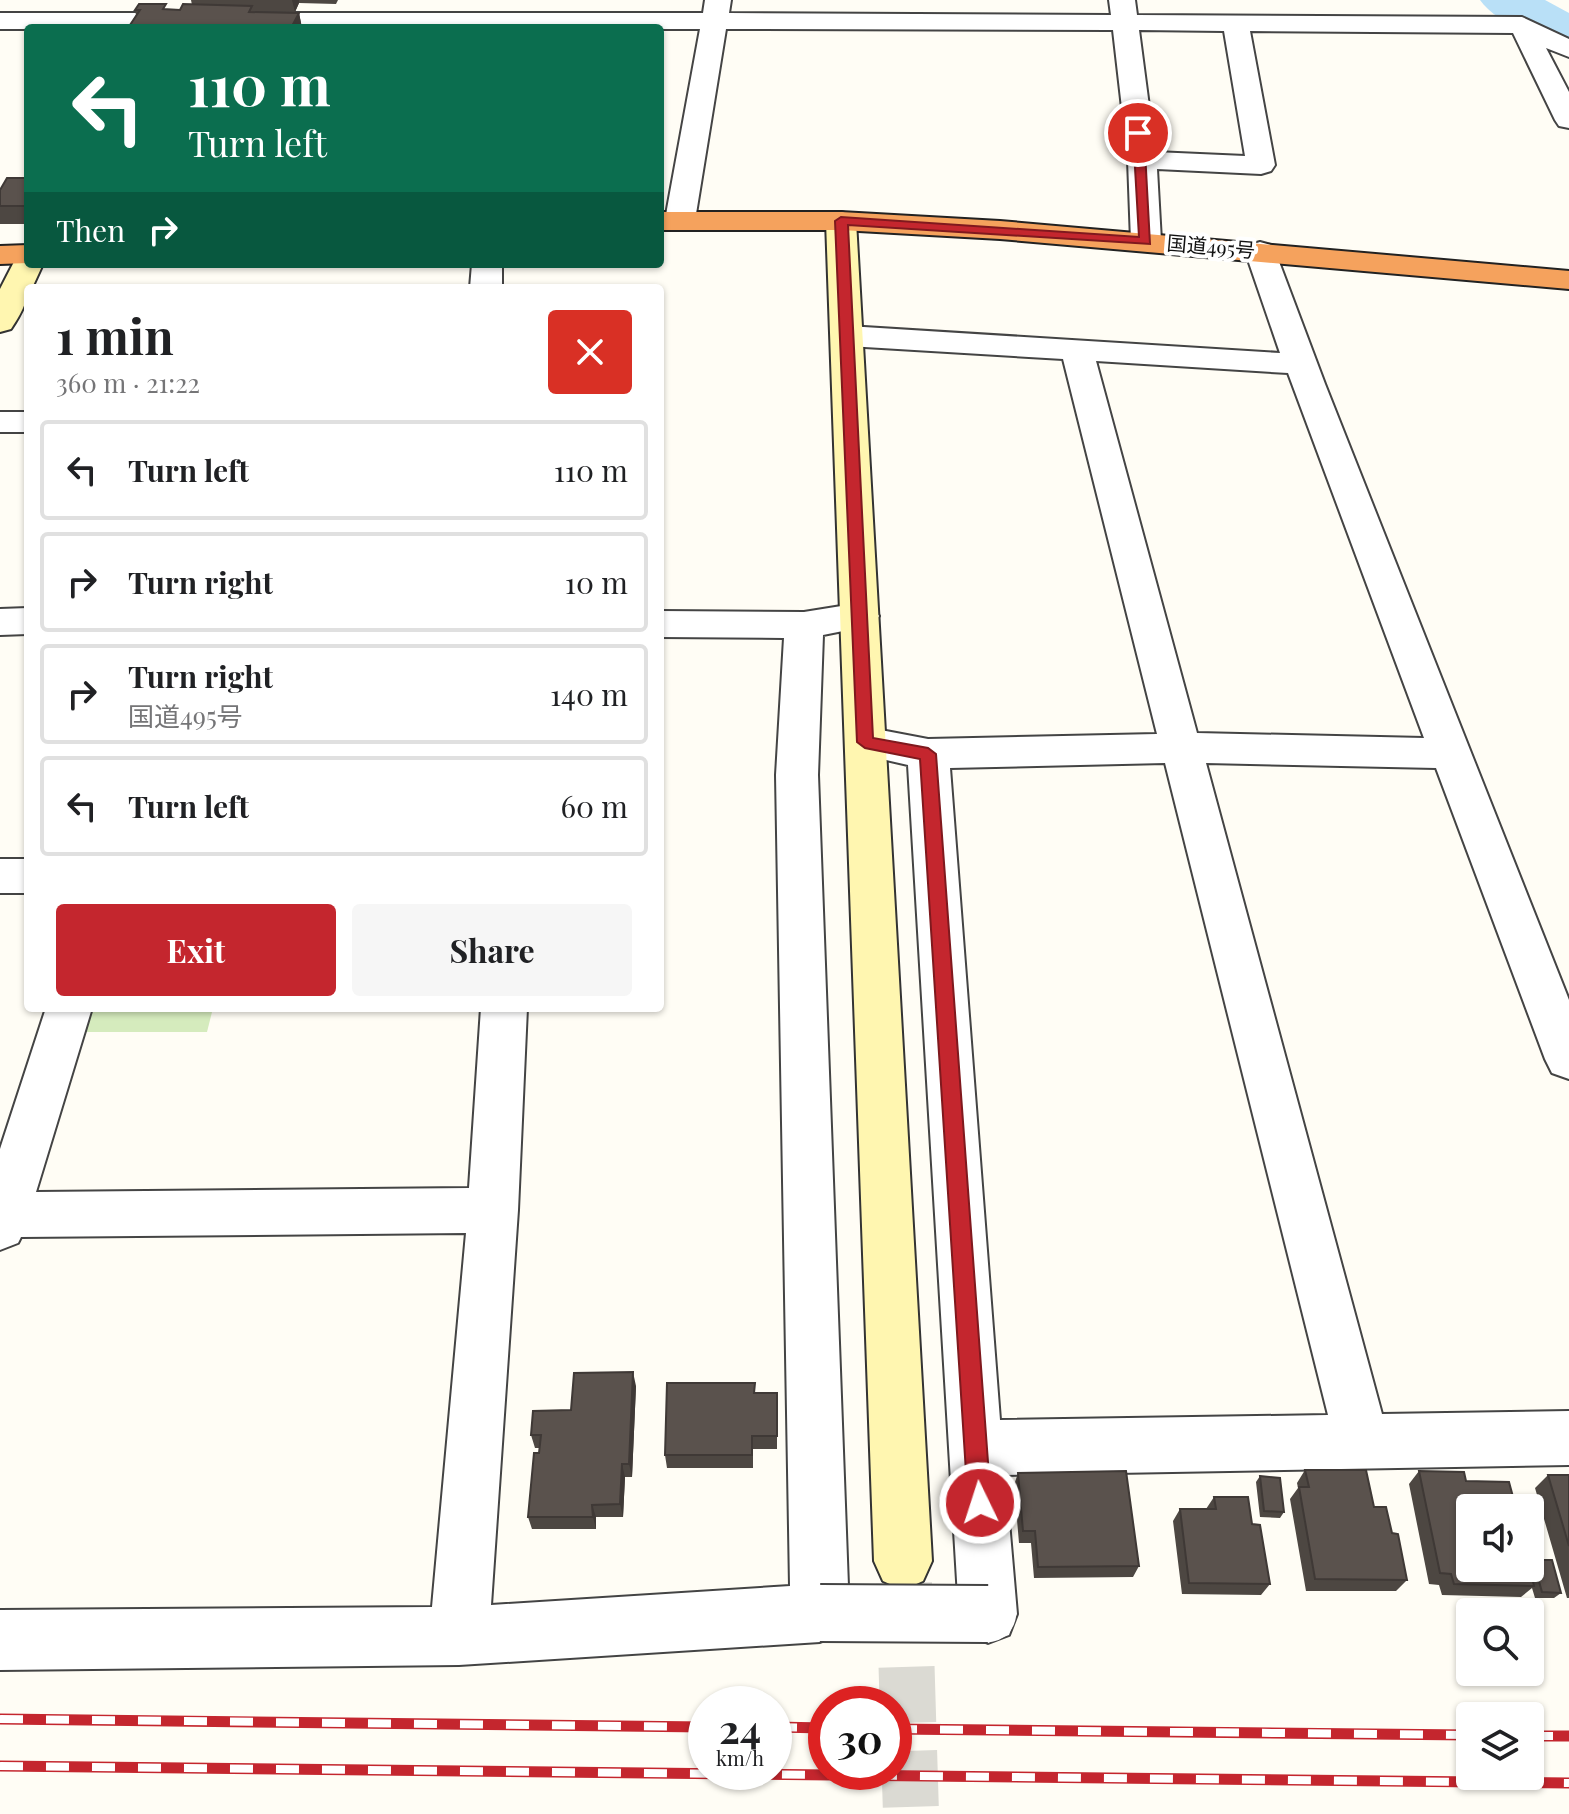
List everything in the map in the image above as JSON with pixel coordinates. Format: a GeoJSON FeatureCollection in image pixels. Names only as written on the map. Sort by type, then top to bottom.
{"type":"FeatureCollection","features":[{"type":"Feature","properties":{"kind":"highway","name":"国道495号"},"geometry":{"type":"LineString","coordinates":[[670,221],[841,221],[1146,241],[1569,280]]}},
{"type":"Feature","properties":{"kind":"highway"},"geometry":{"type":"LineString","coordinates":[[0,255],[24,254]]}},
{"type":"Feature","properties":{"kind":"street"},"geometry":{"type":"LineString","coordinates":[[670,221],[716,10]]}},
{"type":"Feature","properties":{"kind":"street"},"geometry":{"type":"LineString","coordinates":[[0,21],[716,10],[1123,12],[1236,23],[1522,25],[1567,46]]}},
{"type":"Feature","properties":{"kind":"street"},"geometry":{"type":"LineString","coordinates":[[1123,12],[1142,160],[1146,241]]}},
{"type":"Feature","properties":{"kind":"street"},"geometry":{"type":"LineString","coordinates":[[1142,160],[1261,165],[1236,23]]}},
{"type":"Feature","properties":{"kind":"street"},"geometry":{"type":"LineString","coordinates":[[1522,25],[1569,120]]}},
{"type":"Feature","properties":{"kind":"street"},"geometry":{"type":"LineString","coordinates":[[841,221],[903,1561]]}},
{"type":"Feature","properties":{"kind":"street"},"geometry":{"type":"LineString","coordinates":[[1260,251],[1569,1059]]}},
{"type":"Feature","properties":{"kind":"street"},"geometry":{"type":"LineString","coordinates":[[0,322],[26,268]]}},
{"type":"Feature","properties":{"kind":"street"},"geometry":{"type":"LineString","coordinates":[[848,336],[1301,364]]}},
{"type":"Feature","properties":{"kind":"street"},"geometry":{"type":"LineString","coordinates":[[1077,350],[1362,1440]]}},
{"type":"Feature","properties":{"kind":"street"},"geometry":{"type":"LineString","coordinates":[[0,422],[24,422]]}},
{"type":"Feature","properties":{"kind":"street"},"geometry":{"type":"LineString","coordinates":[[664,624],[804,625],[860,616]]}},
{"type":"Feature","properties":{"kind":"street"},"geometry":{"type":"LineString","coordinates":[[0,622],[24,621]]}},
{"type":"Feature","properties":{"kind":"street"},"geometry":{"type":"LineString","coordinates":[[804,625],[797,775],[820,1613]]}},
{"type":"Feature","properties":{"kind":"street"},"geometry":{"type":"LineString","coordinates":[[865,742],[928,754],[1180,748],[1450,753]]}},
{"type":"Feature","properties":{"kind":"street"},"geometry":{"type":"LineString","coordinates":[[0,1640],[459,1636],[820,1613],[988,1614],[928,754]]}},
{"type":"Feature","properties":{"kind":"street"},"geometry":{"type":"LineString","coordinates":[[0,876],[24,876]]}},
{"type":"Feature","properties":{"kind":"street"},"geometry":{"type":"LineString","coordinates":[[68,1012],[1,1219],[493,1210]]}},
{"type":"Feature","properties":{"kind":"street"},"geometry":{"type":"LineString","coordinates":[[459,1636],[493,1210],[504,1012]]}},
{"type":"Feature","properties":{"kind":"street"},"geometry":{"type":"LineString","coordinates":[[975,1448],[1569,1438]]}},
{"type":"Feature","properties":{"kind":"green space"},"geometry":{"type":"Polygon","coordinates":[[[88,1012],[212,1012],[207,1032],[82,1032],[88,1012]]]}},
{"type":"Feature","properties":{"kind":"building"},"geometry":{"type":"Polygon","coordinates":[[[139,4],[166,4],[163,9],[180,10],[183,4],[252,6],[249,12],[299,13],[293,24],[131,24],[140,10],[135,10],[139,4]]]}},
{"type":"Feature","properties":{"kind":"building"},"geometry":{"type":"Polygon","coordinates":[[[7,178],[24,178],[24,206],[0,206],[0,190],[7,178]]]}},
{"type":"Feature","properties":{"kind":"building"},"geometry":{"type":"Polygon","coordinates":[[[633,1372],[629,1464],[622,1464],[620,1504],[592,1505],[593,1517],[528,1517],[534,1453],[539,1453],[541,1435],[531,1435],[533,1411],[571,1410],[574,1373],[633,1372]]]}},
{"type":"Feature","properties":{"kind":"building"},"geometry":{"type":"Polygon","coordinates":[[[667,1383],[755,1383],[754,1393],[777,1393],[777,1436],[752,1436],[752,1455],[665,1455],[667,1383]]]}},
{"type":"Feature","properties":{"kind":"building"},"geometry":{"type":"Polygon","coordinates":[[[1305,1470],[1366,1470],[1374,1507],[1386,1507],[1392,1533],[1398,1534],[1407,1580],[1315,1579],[1299,1487],[1309,1487],[1305,1470]]]}},
{"type":"Feature","properties":{"kind":"building"},"geometry":{"type":"Polygon","coordinates":[[[1126,1471],[1139,1566],[1038,1567],[1035,1531],[1023,1531],[1018,1473],[1126,1471]]]}},
{"type":"Feature","properties":{"kind":"building"},"geometry":{"type":"Polygon","coordinates":[[[1419,1471],[1464,1472],[1466,1481],[1509,1482],[1512,1494],[1456,1494],[1456,1582],[1533,1582],[1534,1586],[1454,1584],[1451,1574],[1440,1573],[1419,1471]]]}},
{"type":"Feature","properties":{"kind":"building"},"geometry":{"type":"Polygon","coordinates":[[[1548,1475],[1569,1475],[1569,1546],[1548,1475]]]}},
{"type":"Feature","properties":{"kind":"building"},"geometry":{"type":"Polygon","coordinates":[[[1260,1476],[1280,1478],[1284,1512],[1264,1511],[1260,1476]]]}},
{"type":"Feature","properties":{"kind":"building"},"geometry":{"type":"Polygon","coordinates":[[[1214,1497],[1248,1497],[1252,1524],[1260,1525],[1270,1584],[1189,1583],[1180,1509],[1216,1509],[1214,1497]]]}},
{"type":"Feature","properties":{"kind":"building"},"geometry":{"type":"Polygon","coordinates":[[[1544,1560],[1552,1560],[1561,1593],[1542,1592],[1539,1582],[1544,1582],[1544,1560]]]}},
{"type":"Feature","properties":{"kind":"waterway"},"geometry":{"type":"LineString","coordinates":[[1506,0],[1569,34]]}},
{"type":"Feature","properties":{"kind":"tunnel"},"geometry":{"type":"LineString","coordinates":[[904,1583],[911,1814]]}},
{"type":"Feature","properties":{"kind":"railway"},"geometry":{"type":"LineString","coordinates":[[0,1719],[688,1727]]}},
{"type":"Feature","properties":{"kind":"railway"},"geometry":{"type":"LineString","coordinates":[[792,1727],[808,1728]]}},
{"type":"Feature","properties":{"kind":"railway"},"geometry":{"type":"LineString","coordinates":[[912,1729],[1456,1735]]}},
{"type":"Feature","properties":{"kind":"railway"},"geometry":{"type":"LineString","coordinates":[[1544,1736],[1569,1736]]}},
{"type":"Feature","properties":{"kind":"railway"},"geometry":{"type":"LineString","coordinates":[[0,1766],[1569,1783]]}},
{"type":"Feature","properties":{"kind":"route"},"geometry":{"type":"LineString","coordinates":[[980,1503],[928,754],[865,742],[841,221],[1146,241],[1138,133]]}}]}
